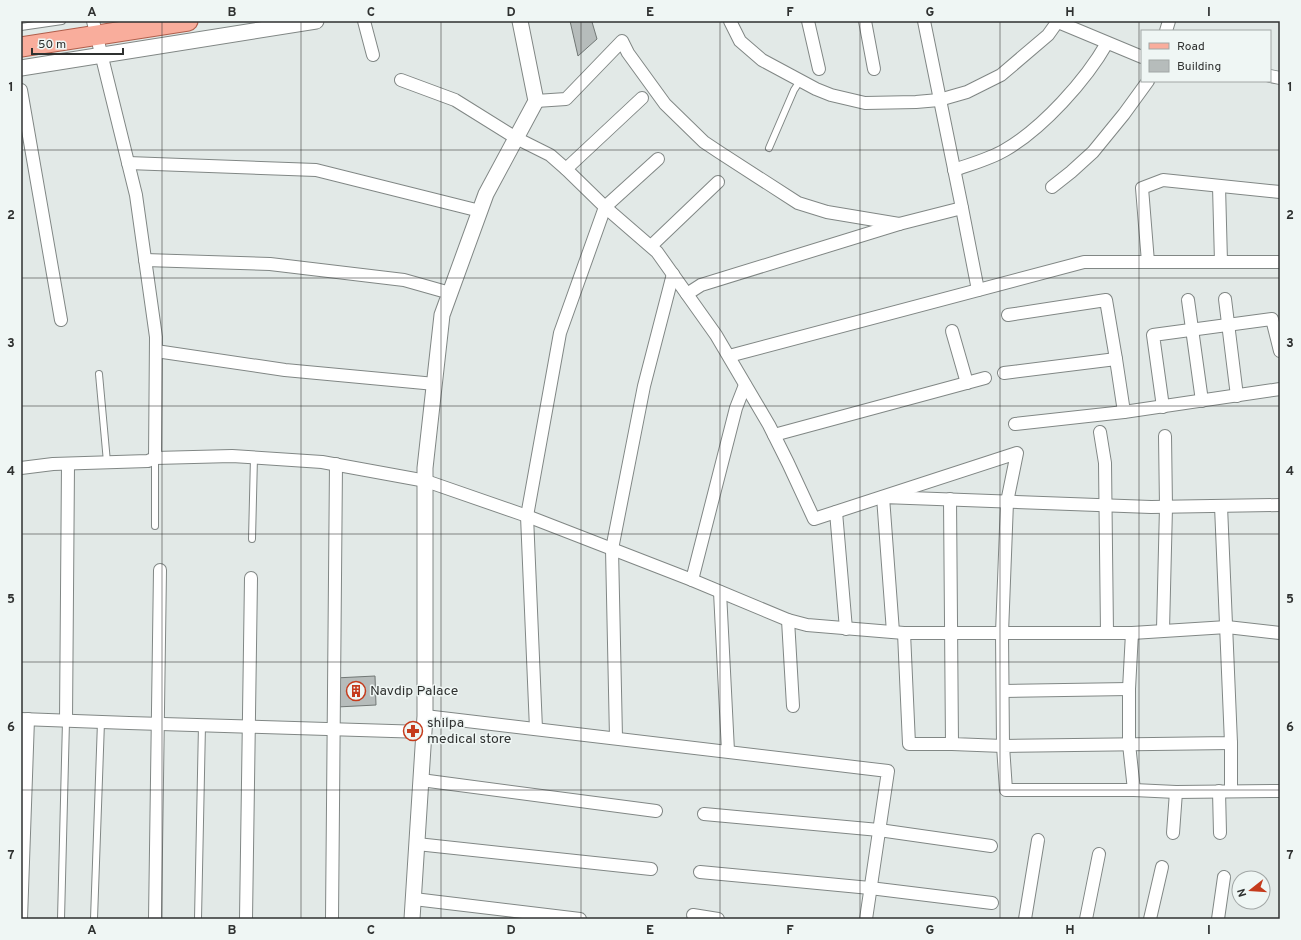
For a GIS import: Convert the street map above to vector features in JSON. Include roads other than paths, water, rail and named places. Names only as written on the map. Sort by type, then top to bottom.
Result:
[{"type":"main road","points":[[21,47],[95,28],[188,21]]},
{"type":"street","points":[[21,68],[316,21]]},
{"type":"street","points":[[364,21],[373,55]]},
{"type":"street","points":[[412,919],[425,716],[426,468],[442,315],[486,194],[536,101],[520,21]]},
{"type":"street","points":[[730,21],[740,41],[762,60],[800,81],[830,95],[865,103],[940,100],[968,92],[1001,75],[1048,35],[1058,21],[1141,57]]},
{"type":"street","points":[[808,21],[819,69]]},
{"type":"street","points":[[865,21],[874,69]]},
{"type":"street","points":[[924,21],[978,290]]},
{"type":"street","points":[[95,28],[136,195],[156,337],[155,458]]},
{"type":"street","points":[[536,101],[566,99],[622,40],[628,53],[665,104],[704,142],[719,152],[798,203],[827,212],[899,224]]},
{"type":"street","points":[[954,170],[1004,150],[1036,129],[1080,82],[1107,42]]},
{"type":"street","points":[[401,80],[455,100],[516,138],[550,155],[605,207],[657,252],[688,294],[729,356],[774,435],[814,519],[1016,452],[1007,502],[1002,633],[1003,746],[1006,790],[1134,790],[1176,792],[1280,791]]},
{"type":"street","points":[[1052,187],[1093,152],[1124,114],[1147,82]]},
{"type":"street","points":[[21,90],[61,320]]},
{"type":"street","points":[[566,169],[642,98]]},
{"type":"street","points":[[536,729],[528,516],[560,333],[605,207],[658,159]]},
{"type":"street","points":[[128,163],[316,170],[480,211]]},
{"type":"street","points":[[1148,262],[1142,188],[1163,180],[1280,192]]},
{"type":"street","points":[[651,246],[718,182]]},
{"type":"street","points":[[1220,186],[1221,262]]},
{"type":"street","points":[[688,294],[701,285],[899,224],[962,208]]},
{"type":"street","points":[[145,260],[270,264],[404,280],[450,293]]},
{"type":"street","points":[[729,356],[1084,262],[1280,262]]},
{"type":"street","points":[[616,738],[612,549],[644,386],[673,274]]},
{"type":"street","points":[[1226,299],[1237,396]]},
{"type":"street","points":[[1008,315],[1106,300],[1124,412]]},
{"type":"street","points":[[1188,300],[1202,401]]},
{"type":"street","points":[[1163,407],[1153,335],[1272,319],[1280,351]]},
{"type":"street","points":[[952,330],[967,383]]},
{"type":"street","points":[[156,351],[285,370],[435,384]]},
{"type":"street","points":[[1004,373],[1116,359]]},
{"type":"street","points":[[774,435],[985,378]]},
{"type":"street","points":[[692,580],[736,408],[745,385]]},
{"type":"street","points":[[1015,424],[1163,407],[1280,389]]},
{"type":"street","points":[[1100,432],[1105,464],[1107,633]]},
{"type":"street","points":[[1163,630],[1166,507],[1165,436]]},
{"type":"street","points":[[21,468],[68,464],[148,461],[155,458],[232,456],[322,462],[426,481],[528,516],[692,580],[788,620],[807,625],[899,633],[1132,633],[1227,627],[1280,633]]},
{"type":"street","points":[[66,720],[68,464]]},
{"type":"street","points":[[332,919],[336,464]]},
{"type":"street","points":[[883,497],[1166,507],[1280,505]]},
{"type":"street","points":[[883,497],[899,633],[909,744],[1003,746],[1231,743]]},
{"type":"street","points":[[950,500],[952,744]]},
{"type":"street","points":[[1220,833],[1231,743],[1221,506]]},
{"type":"street","points":[[836,512],[846,629]]},
{"type":"street","points":[[155,919],[160,570]]},
{"type":"street","points":[[246,919],[251,578]]},
{"type":"street","points":[[720,592],[728,751]]},
{"type":"street","points":[[788,620],[792,706]]},
{"type":"street","points":[[1132,633],[1129,689],[1129,744],[1134,790]]},
{"type":"street","points":[[1002,691],[1129,689]]},
{"type":"street","points":[[425,716],[888,771],[866,919]]},
{"type":"street","points":[[22,919],[25,719],[424,732]]},
{"type":"street","points":[[421,780],[656,810]]},
{"type":"street","points":[[1173,833],[1176,792]]},
{"type":"street","points":[[704,814],[879,830],[991,846]]},
{"type":"street","points":[[1025,919],[1038,840]]},
{"type":"street","points":[[417,844],[651,869]]},
{"type":"street","points":[[1086,919],[1099,854]]},
{"type":"street","points":[[1150,919],[1162,867]]},
{"type":"street","points":[[700,872],[870,888],[992,903]]},
{"type":"street","points":[[1218,919],[1224,877]]},
{"type":"street","points":[[414,899],[580,919]]},
{"type":"street","points":[[692,915],[718,919]]},
{"type":"lane","points":[[21,27],[62,21]]},
{"type":"lane","points":[[769,148],[794,90],[800,81]]},
{"type":"lane","points":[[99,374],[107,462]]},
{"type":"lane","points":[[252,539],[254,457]]},
{"type":"lane","points":[[155,458],[155,526]]},
{"type":"lane","points":[[61,919],[66,720]]},
{"type":"lane","points":[[94,919],[101,722]]},
{"type":"lane","points":[[198,919],[202,725]]},
{"type":"place","name":"Navdip Palace","points":[[356,691]]},
{"type":"place","name":"shilpa medical store","points":[[413,731]]}]
